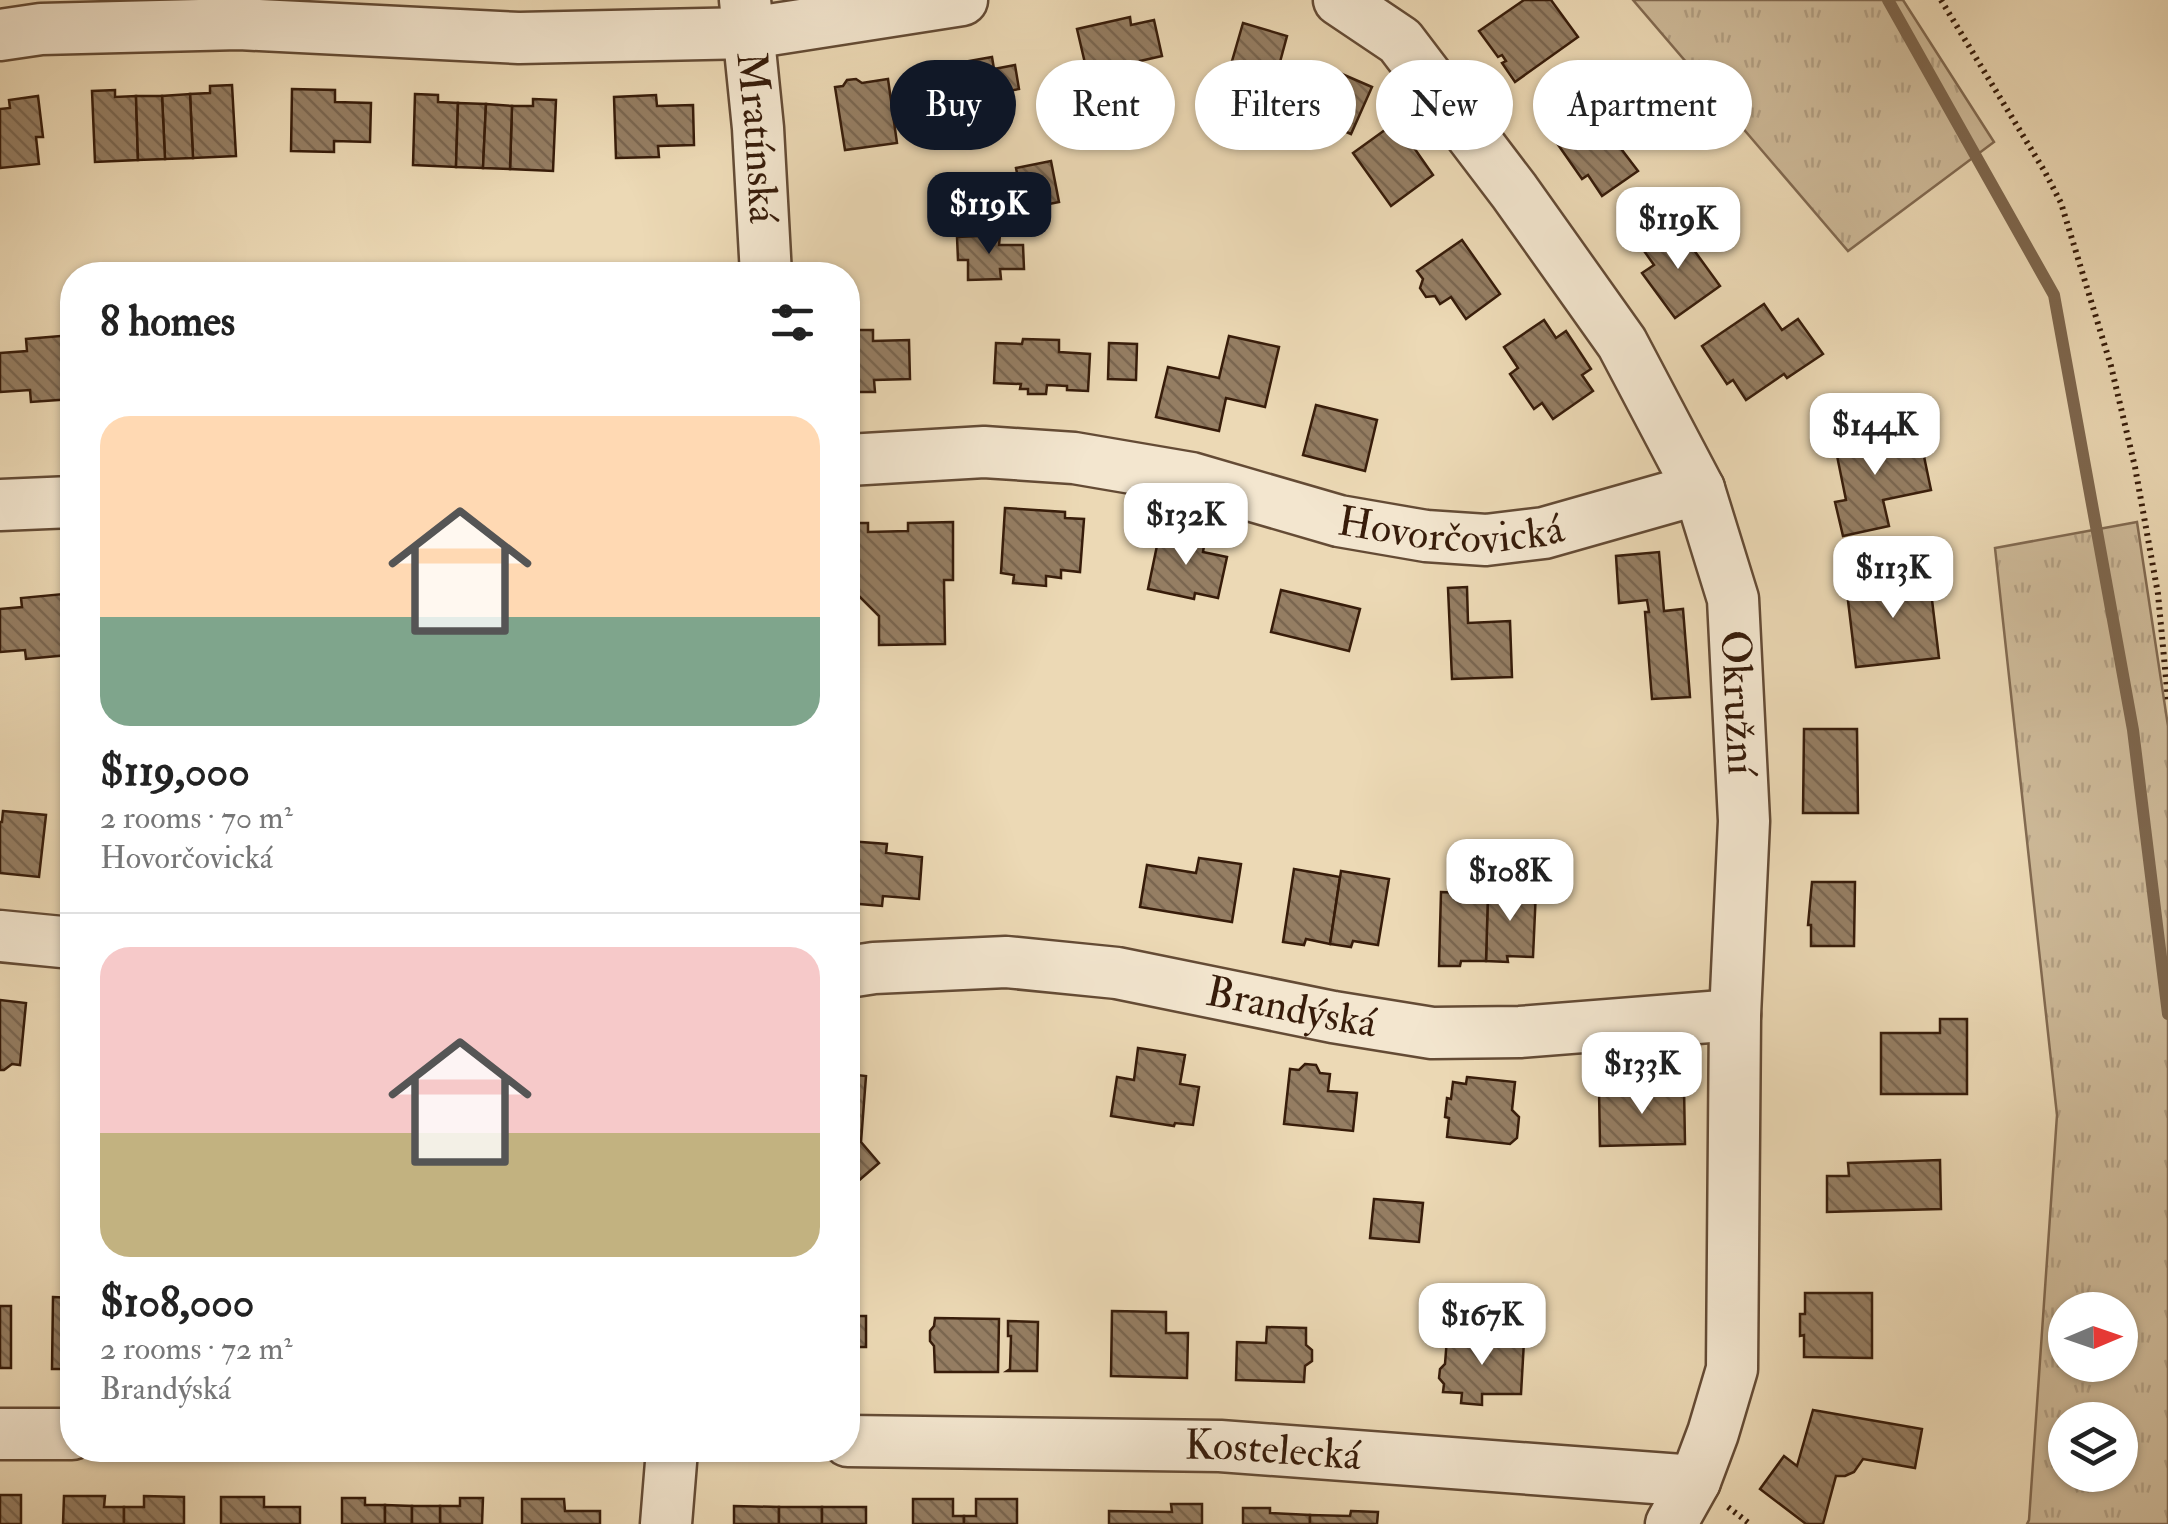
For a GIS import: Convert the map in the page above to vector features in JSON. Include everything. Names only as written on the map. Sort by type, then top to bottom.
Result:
[{"type":"street","points":[[0,35],[41,29],[239,24],[519,38],[962,0]]},
{"type":"street","name":"Okružní","points":[[1339,0],[1400,41],[1514,191],[1622,343],[1699,489],[1733,598],[1744,821],[1735,1015],[1732,1368],[1695,1482],[1671,1524]]},
{"type":"street","name":"Mratínská","points":[[747,17],[765,262]]},
{"type":"street","name":"Hovorčovická","points":[[860,459],[984,452],[1074,458],[1191,478],[1339,520],[1426,536],[1486,540],[1544,533],[1699,489]]},
{"type":"street","points":[[0,505],[60,502]]},
{"type":"street","points":[[0,936],[60,942]]},
{"type":"street","name":"Brandýská","points":[[860,970],[1006,962],[1098,971],[1432,1033],[1520,1032],[1735,1015]]},
{"type":"street","points":[[0,1434],[60,1434]]},
{"type":"street","name":"Kostelecká","points":[[860,1440],[1220,1446],[1695,1482]]},
{"type":"street","points":[[666,1524],[671,1462]]},
{"type":"path","points":[[1941,0],[2061,203],[2111,366],[2136,467],[2158,594],[2168,700]]},
{"type":"green space","points":[[1633,0],[1903,0],[1994,142],[1848,251],[1752,139],[1752,60],[1684,60]]},
{"type":"green space","points":[[2137,522],[2168,726],[2168,1524],[2027,1524],[2057,1115],[1995,548]]},
{"type":"building","points":[[1524,0],[1551,0],[1578,37],[1546,60],[1533,60],[1533,69],[1515,82],[1513,60],[1498,57],[1479,31]]},
{"type":"building","points":[[1130,17],[1131,25],[1154,20],[1162,56],[1144,60],[1084,60],[1077,29]]},
{"type":"building","points":[[1243,23],[1287,36],[1281,60],[1232,60]]},
{"type":"building","points":[[888,79],[890,144],[845,150],[835,87],[843,86],[847,80],[862,83]]},
{"type":"building","points":[[1356,80],[1372,87],[1356,123]]},
{"type":"building","points":[[232,85],[236,156],[193,158],[190,94],[210,93],[210,86]]},
{"type":"building","points":[[292,89],[335,90],[335,102],[371,103],[370,142],[334,141],[334,152],[291,151]]},
{"type":"building","points":[[115,90],[115,97],[136,96],[138,160],[95,162],[92,91]]},
{"type":"building","points":[[190,94],[193,158],[165,159],[162,96]]},
{"type":"building","points":[[415,94],[438,95],[438,102],[458,103],[456,167],[413,165]]},
{"type":"building","points":[[656,95],[657,106],[693,105],[694,145],[658,146],[659,157],[616,158],[614,97]]},
{"type":"building","points":[[38,96],[43,137],[36,137],[39,164],[0,168],[0,109],[10,108],[9,100]]},
{"type":"building","points":[[136,96],[162,96],[165,159],[138,160]]},
{"type":"building","points":[[533,99],[556,100],[553,171],[510,169],[512,106],[533,106]]},
{"type":"building","points":[[458,103],[486,104],[483,168],[456,167]]},
{"type":"building","points":[[486,104],[512,106],[510,169],[483,168]]},
{"type":"building","points":[[1376,136],[1376,150],[1416,150],[1433,175],[1391,206],[1353,153]]},
{"type":"building","points":[[1562,150],[1622,150],[1638,171],[1602,196],[1588,175],[1582,179]]},
{"type":"building","points":[[1051,161],[1059,202],[1024,209],[1016,168]]},
{"type":"building","points":[[1675,224],[1720,286],[1675,318],[1642,273],[1654,265],[1642,248]]},
{"type":"building","points":[[1000,235],[999,245],[1023,245],[1024,269],[1000,269],[1001,279],[968,280],[968,260],[958,260],[957,237]]},
{"type":"building","points":[[1462,240],[1500,294],[1466,319],[1451,297],[1440,304],[1435,296],[1426,297],[1420,288],[1423,279],[1417,271]]},
{"type":"building","points":[[1764,304],[1782,330],[1798,319],[1823,354],[1746,400],[1733,380],[1727,384],[1702,346]]},
{"type":"building","points":[[1544,320],[1556,338],[1566,331],[1591,369],[1582,375],[1593,391],[1553,419],[1542,403],[1534,409],[1510,374],[1518,368],[1504,347]]},
{"type":"building","points":[[860,330],[873,330],[873,341],[909,340],[910,379],[874,380],[875,392],[860,392]]},
{"type":"building","points":[[60,336],[60,400],[31,402],[30,390],[0,392],[0,353],[27,351],[26,339]]},
{"type":"building","points":[[1229,336],[1279,347],[1265,407],[1226,398],[1219,431],[1156,417],[1168,367],[1219,378]]},
{"type":"building","points":[[1023,339],[1059,340],[1059,352],[1090,354],[1088,391],[1047,385],[1046,394],[1028,394],[1028,389],[1020,389],[1021,384],[994,383],[996,343],[1022,344]]},
{"type":"building","points":[[1109,343],[1137,344],[1136,380],[1108,379]]},
{"type":"building","points":[[1316,405],[1377,420],[1365,471],[1303,455]]},
{"type":"building","points":[[1881,426],[1886,450],[1921,442],[1931,490],[1883,500],[1889,526],[1843,536],[1835,502],[1846,500],[1833,436]]},
{"type":"building","points":[[1005,508],[1065,512],[1065,518],[1084,519],[1080,572],[1061,570],[1061,578],[1046,576],[1046,586],[1013,583],[1014,575],[1001,573]]},
{"type":"building","points":[[953,522],[953,580],[944,580],[945,644],[879,645],[879,616],[860,597],[860,523],[868,523],[868,532],[908,531],[908,523]]},
{"type":"building","points":[[1176,530],[1191,533],[1189,543],[1204,546],[1203,552],[1227,557],[1218,598],[1195,593],[1194,599],[1148,589],[1159,536],[1175,539]]},
{"type":"building","points":[[1659,552],[1664,611],[1683,609],[1690,697],[1652,699],[1647,600],[1619,603],[1616,556]]},
{"type":"building","points":[[1929,575],[1939,658],[1856,667],[1846,584]]},
{"type":"building","points":[[1467,587],[1468,623],[1510,621],[1512,677],[1452,679],[1448,588]]},
{"type":"building","points":[[1281,590],[1360,609],[1349,651],[1271,632]]},
{"type":"building","points":[[60,594],[60,656],[26,659],[25,650],[0,652],[0,609],[22,607],[21,598]]},
{"type":"building","points":[[1804,729],[1857,729],[1858,813],[1803,813]]},
{"type":"building","points":[[3,811],[46,815],[39,877],[0,873]]},
{"type":"building","points":[[860,842],[887,844],[886,853],[922,857],[919,899],[883,896],[882,906],[860,904]]},
{"type":"building","points":[[1199,858],[1241,864],[1232,922],[1140,907],[1147,865],[1196,873]]},
{"type":"building","points":[[1294,869],[1340,877],[1330,944],[1306,939],[1304,945],[1283,942]]},
{"type":"building","points":[[1341,871],[1389,879],[1378,945],[1353,941],[1351,947],[1330,944]]},
{"type":"building","points":[[1812,882],[1855,882],[1854,946],[1811,946],[1808,925]]},
{"type":"building","points":[[1488,888],[1536,890],[1533,957],[1507,956],[1508,962],[1486,961]]},
{"type":"building","points":[[1441,892],[1488,894],[1486,961],[1439,966]]},
{"type":"building","points":[[0,1000],[26,1003],[20,1065],[12,1064],[4,1070],[0,1070]]},
{"type":"building","points":[[1940,1019],[1967,1019],[1967,1094],[1881,1094],[1881,1033],[1940,1033]]},
{"type":"building","points":[[1138,1048],[1185,1055],[1180,1084],[1199,1087],[1193,1125],[1174,1126],[1111,1116],[1117,1077],[1134,1080]]},
{"type":"building","points":[[1305,1064],[1316,1065],[1320,1073],[1330,1074],[1328,1091],[1357,1093],[1353,1131],[1284,1124],[1290,1069],[1299,1070]]},
{"type":"building","points":[[860,1075],[866,1076],[861,1142],[879,1163],[860,1179]]},
{"type":"building","points":[[1467,1077],[1515,1082],[1512,1110],[1519,1117],[1517,1138],[1510,1144],[1447,1137],[1447,1098],[1451,1099],[1453,1082],[1466,1084]]},
{"type":"building","points":[[1684,1087],[1685,1144],[1600,1146],[1599,1089],[1632,1088],[1632,1094],[1647,1094],[1647,1088]]},
{"type":"building","points":[[1940,1160],[1941,1209],[1827,1212],[1827,1176],[1849,1176],[1848,1163]]},
{"type":"building","points":[[1374,1199],[1423,1203],[1419,1242],[1370,1238]]},
{"type":"building","points":[[1805,1293],[1872,1293],[1872,1358],[1804,1357],[1800,1314],[1805,1314]]},
{"type":"building","points":[[53,1297],[60,1297],[60,1369],[52,1369]]},
{"type":"building","points":[[0,1306],[11,1306],[11,1368],[0,1368]]},
{"type":"building","points":[[1112,1311],[1166,1312],[1166,1333],[1188,1333],[1187,1378],[1111,1376]]},
{"type":"building","points":[[860,1316],[866,1316],[866,1347],[860,1347]]},
{"type":"building","points":[[935,1318],[999,1319],[998,1372],[935,1372],[930,1331]]},
{"type":"building","points":[[1008,1321],[1038,1322],[1037,1371],[1007,1371],[1011,1336]]},
{"type":"building","points":[[1267,1327],[1306,1328],[1306,1345],[1312,1350],[1312,1361],[1305,1366],[1304,1382],[1236,1380],[1237,1342],[1266,1343]]},
{"type":"building","points":[[1447,1338],[1524,1341],[1521,1394],[1482,1394],[1482,1405],[1461,1403],[1462,1393],[1443,1392],[1444,1384],[1439,1378],[1445,1364]]},
{"type":"building","points":[[1813,1410],[1922,1429],[1915,1468],[1863,1459],[1854,1472],[1836,1476],[1823,1524],[1806,1524],[1760,1489],[1784,1456],[1797,1466]]},
{"type":"building","points":[[0,1495],[21,1495],[21,1524],[0,1524]]},
{"type":"building","points":[[64,1496],[105,1496],[104,1507],[124,1507],[124,1524],[63,1524]]},
{"type":"building","points":[[144,1496],[184,1497],[184,1524],[124,1524],[124,1507],[144,1507]]},
{"type":"building","points":[[221,1497],[264,1497],[264,1507],[300,1507],[300,1524],[221,1524]]},
{"type":"building","points":[[342,1498],[365,1498],[365,1505],[385,1505],[385,1524],[342,1524]]},
{"type":"building","points":[[460,1498],[483,1498],[482,1524],[440,1524],[440,1506],[460,1506]]},
{"type":"building","points":[[522,1499],[564,1499],[565,1511],[600,1511],[600,1524],[522,1524]]},
{"type":"building","points":[[913,1499],[953,1499],[953,1516],[964,1516],[964,1524],[913,1524]]},
{"type":"building","points":[[976,1499],[1017,1499],[1017,1524],[964,1524],[964,1516],[976,1516]]},
{"type":"building","points":[[1171,1504],[1202,1504],[1202,1524],[1109,1524],[1109,1511],[1172,1512]]},
{"type":"building","points":[[385,1505],[412,1506],[412,1524],[385,1524]]},
{"type":"building","points":[[412,1506],[440,1506],[440,1524],[412,1524]]},
{"type":"building","points":[[734,1506],[779,1507],[779,1524],[734,1524]]},
{"type":"building","points":[[779,1507],[822,1507],[822,1524],[779,1524]]},
{"type":"building","points":[[822,1507],[866,1507],[866,1524],[822,1524]]},
{"type":"building","points":[[1243,1508],[1310,1515],[1310,1524],[1243,1524]]},
{"type":"building","points":[[1351,1511],[1378,1512],[1377,1524],[1310,1524],[1310,1515],[1350,1516]]},
{"type":"waterway","points":[[1888,0],[2054,295],[2133,730],[2168,1014]]}]
